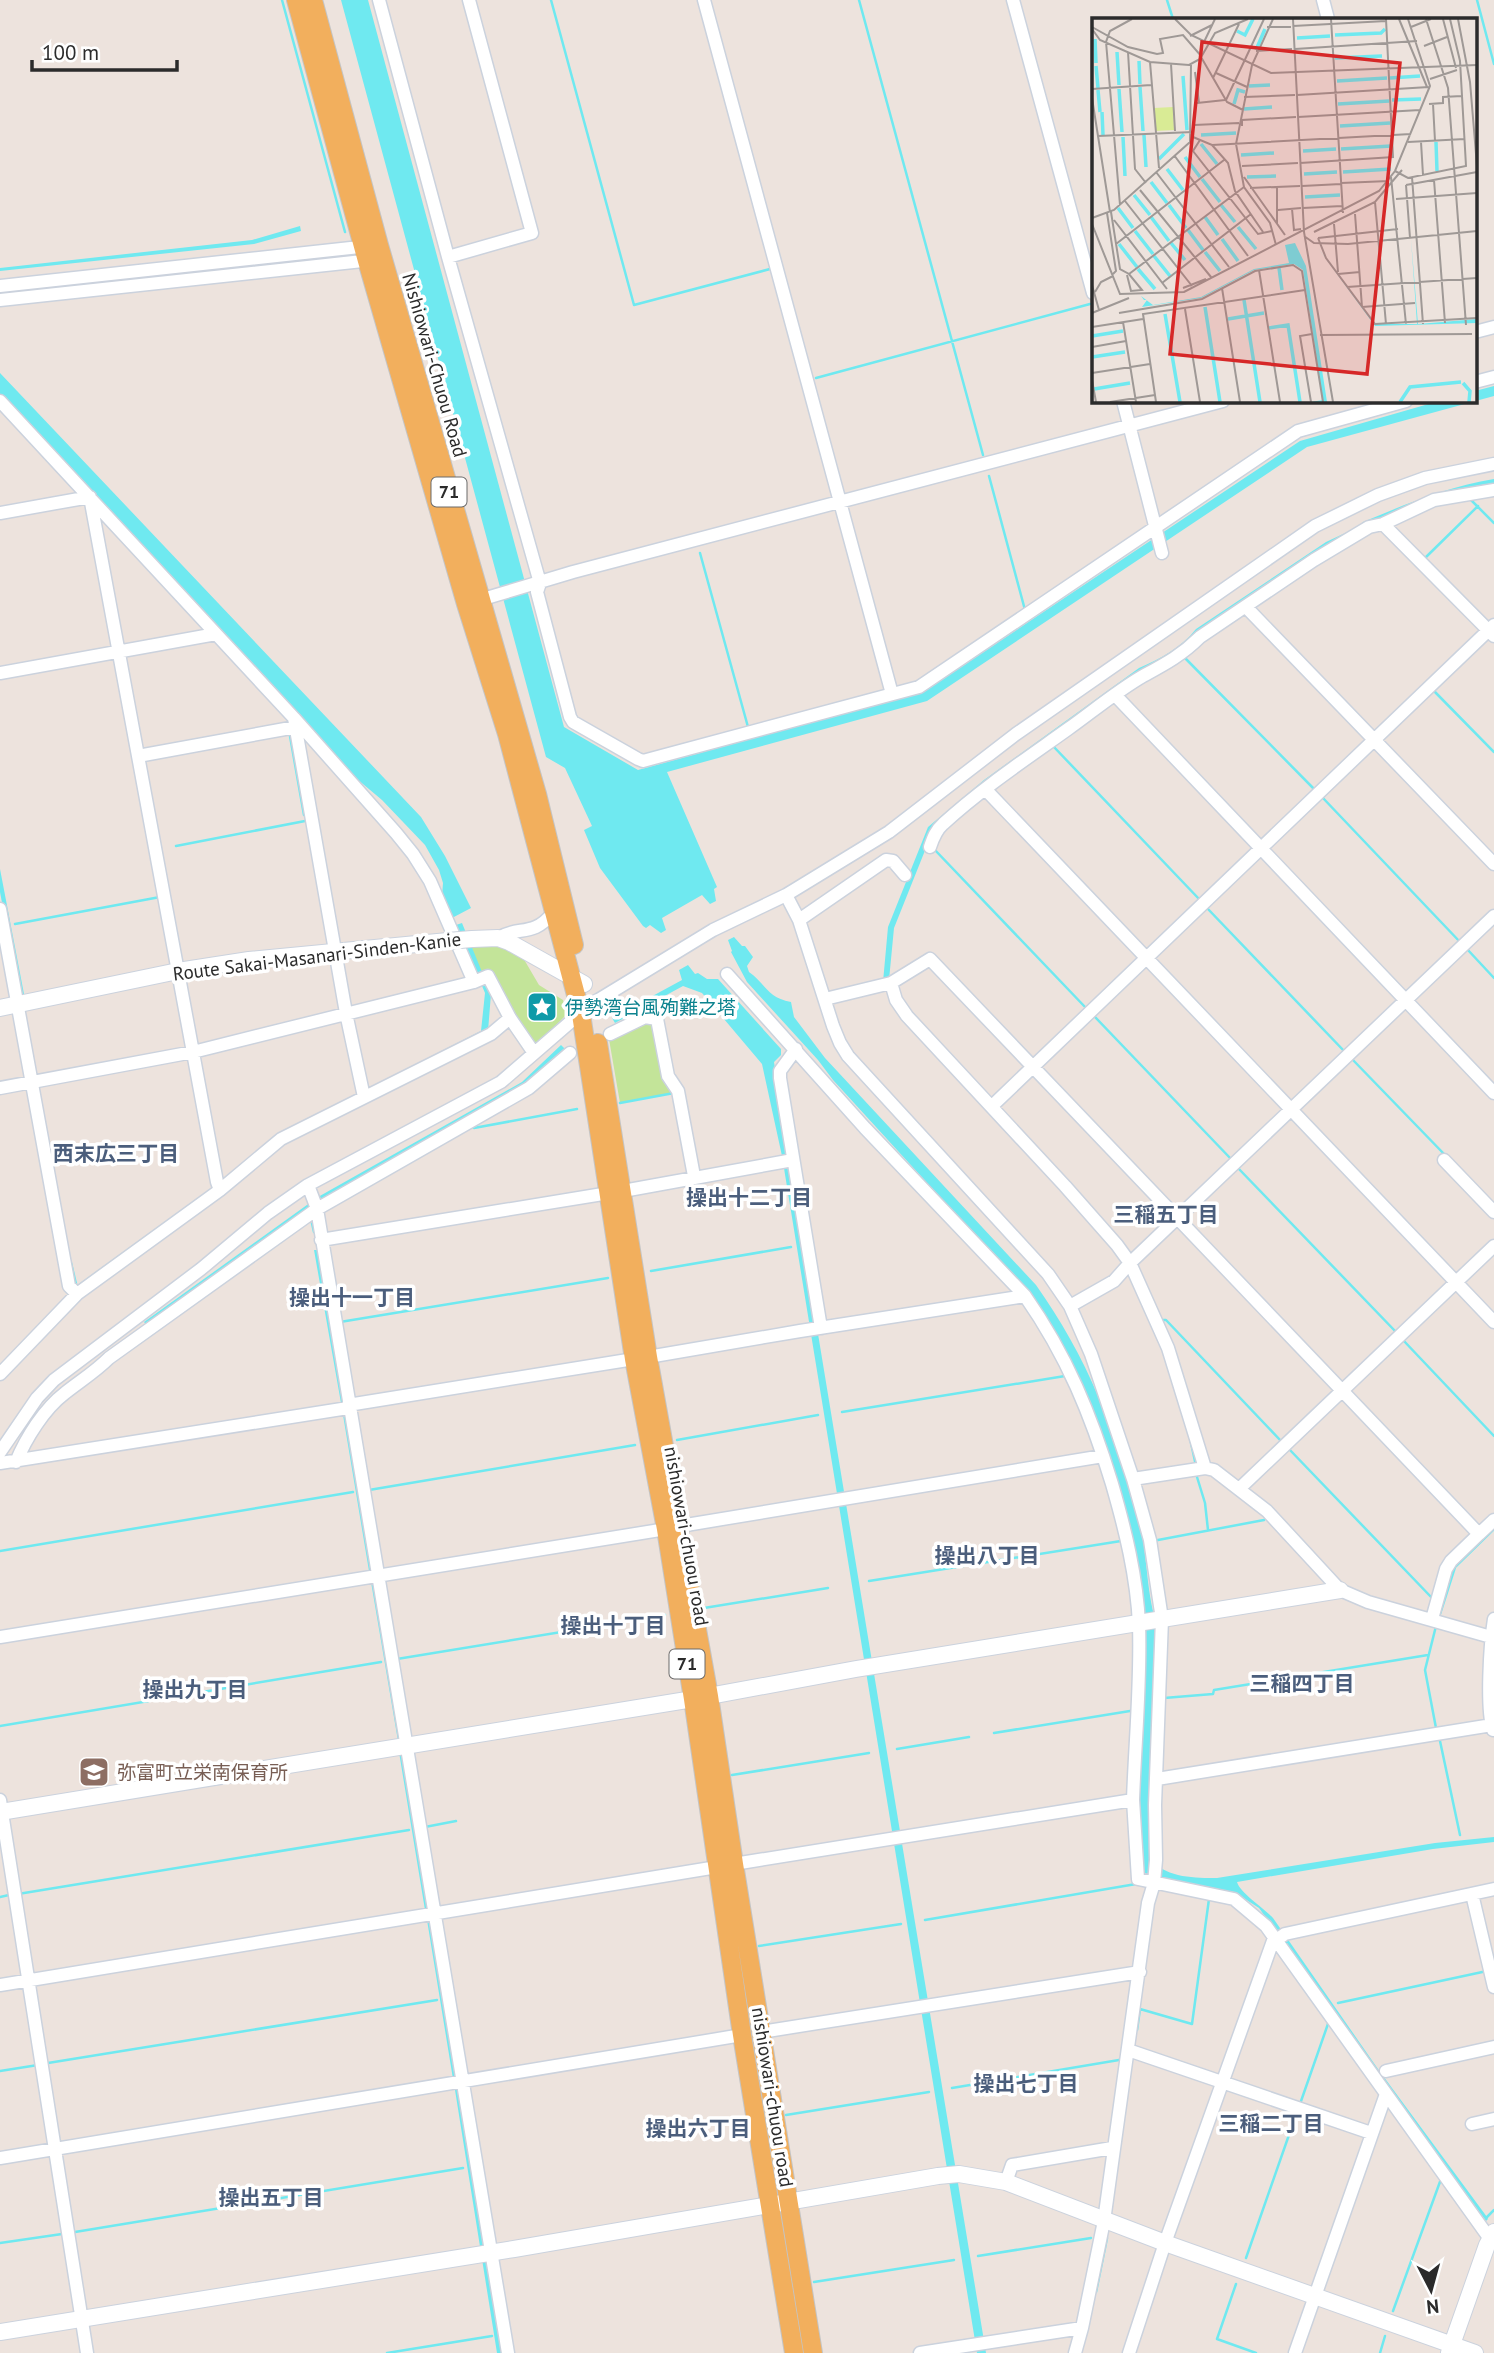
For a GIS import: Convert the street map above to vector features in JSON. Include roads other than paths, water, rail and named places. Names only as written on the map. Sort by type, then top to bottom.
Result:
[{"type":"main road","name":"Nishiowari-Chuou Road","points":[[296,0],[537,794],[578,981]]},
{"type":"main road","name":"Nishiowari-Chuou Road","points":[[313,0],[373,253]]},
{"type":"main road","name":"Nishiowari-Chuou Road","points":[[479,601],[507,734],[553,913],[578,981]]},
{"type":"main road","name":"nishiowari-chuou road","points":[[578,981],[586,1009],[641,1358],[701,1697],[725,1865],[742,2035],[794,2353]]},
{"type":"main road","name":"nishiowari-chuou road","points":[[725,1865],[761,2032],[813,2353]]},
{"type":"street","points":[[379,0],[570,717],[573,722],[643,761],[919,687],[1298,431],[1402,402]]},
{"type":"street","points":[[448,257],[532,233],[469,0]]},
{"type":"street","points":[[704,0],[892,694]]},
{"type":"street","points":[[1013,0],[1092,289]]},
{"type":"street","points":[[1323,0],[1328,18]]},
{"type":"street","points":[[0,286],[373,253]]},
{"type":"street","points":[[0,300],[373,253]]},
{"type":"street","points":[[1476,332],[1494,327]]},
{"type":"street","points":[[1476,382],[1494,377]]},
{"type":"street","points":[[0,401],[216,634],[413,854],[429,881],[474,982]]},
{"type":"street","points":[[1123,402],[1162,553]]},
{"type":"street","points":[[479,601],[586,568],[1219,402]]},
{"type":"street","points":[[5,1460],[70,1380],[92,1376],[109,1358],[312,1197],[502,1082],[586,1009],[713,930],[786,895],[889,832],[1016,734],[1315,526],[1378,495],[1425,478],[1494,464]]},
{"type":"street","points":[[930,847],[935,833],[942,825],[986,790],[1115,695],[1143,676],[1156,671],[1200,637],[1314,560],[1369,527],[1383,524],[1434,500],[1494,489]]},
{"type":"street","points":[[0,513],[90,497]]},
{"type":"street","points":[[90,497],[218,1186]]},
{"type":"street","points":[[992,1106],[1492,631],[1383,524]]},
{"type":"street","points":[[1247,607],[1494,864]]},
{"type":"street","points":[[0,673],[216,634]]},
{"type":"street","points":[[1115,695],[1494,1093]]},
{"type":"street","points":[[138,756],[295,722]]},
{"type":"street","points":[[295,722],[362,1093]]},
{"type":"street","points":[[986,790],[1494,1322]]},
{"type":"street","points":[[799,920],[886,860],[893,861],[905,875]]},
{"type":"street","points":[[786,895],[799,920],[840,1043],[848,1056],[1016,1237],[1048,1274],[1070,1306],[1091,1354],[1133,1479],[1150,1541],[1150,1622],[1157,1779],[1154,1883],[1148,1903],[1104,2221],[1075,2353]]},
{"type":"street","points":[[0,909],[31,1082],[73,1290]]},
{"type":"street","points":[[498,938],[504,934],[536,928],[545,923],[553,913]]},
{"type":"street","points":[[1070,1306],[1114,1281],[1494,916]]},
{"type":"street","name":"Route Sakai-Masanari-Sinden-Kanie","points":[[0,1008],[178,971],[249,960],[472,939],[498,938],[509,942],[578,981]]},
{"type":"street","points":[[825,999],[891,983],[930,959],[1479,1534]]},
{"type":"street","points":[[727,974],[865,1128],[1026,1296],[1072,1374],[1103,1456],[1150,1622],[1133,1800],[1138,1879],[1234,1899],[1278,1938],[1491,2242],[1450,2349]]},
{"type":"street","points":[[0,1088],[193,1052],[474,982],[488,976],[510,1018],[534,1054]]},
{"type":"street","points":[[891,983],[896,1000],[907,1016],[1109,1235],[1130,1263],[1168,1348],[1205,1468]]},
{"type":"street","points":[[610,1034],[645,1017],[657,1019],[668,1076],[678,1091],[694,1177]]},
{"type":"street","points":[[0,1374],[73,1290],[281,1139],[362,1093],[491,1034],[510,1018]]},
{"type":"street","points":[[796,1049],[780,1070],[792,1160],[821,1328]]},
{"type":"street","points":[[5,1460],[37,1398],[70,1380],[268,1213],[312,1197],[529,1088],[570,1053]]},
{"type":"street","points":[[321,1240],[792,1160]]},
{"type":"street","points":[[1444,1160],[1494,1212]]},
{"type":"street","points":[[312,1197],[463,2082],[484,2253],[508,2353]]},
{"type":"street","points":[[1240,1488],[1494,1246]]},
{"type":"street","points":[[5,1460],[1026,1296]]},
{"type":"street","points":[[0,1637],[1103,1456]]},
{"type":"street","points":[[1133,1479],[1205,1468],[1214,1470],[1240,1488],[1292,1536],[1340,1590],[1368,1602],[1491,1637]]},
{"type":"street","points":[[1432,1619],[1446,1569],[1451,1561],[1494,1520]]},
{"type":"street","points":[[87,2353],[1,1808],[701,1697],[1340,1590]]},
{"type":"street","points":[[1157,1779],[1493,1729],[1491,1637],[1494,1619]]},
{"type":"street","points":[[0,1985],[881,1839],[1133,1800]]},
{"type":"street","points":[[1278,1938],[1494,1889]]},
{"type":"street","points":[[1472,1894],[1494,1987]]},
{"type":"street","points":[[1129,2353],[1165,2243],[1278,1938]]},
{"type":"street","points":[[761,2032],[1140,1972]]},
{"type":"street","points":[[0,2158],[742,2035]]},
{"type":"street","points":[[1386,2071],[1494,2048]]},
{"type":"street","points":[[1128,2050],[1371,2133]]},
{"type":"street","points":[[1295,2353],[1386,2094]]},
{"type":"street","points":[[1472,2124],[1494,2119]]},
{"type":"street","points":[[1006,2182],[1012,2165],[1112,2148]]},
{"type":"street","points":[[0,2332],[959,2174],[1006,2182],[1450,2349],[1475,2353]]},
{"type":"street","points":[[920,2353],[1082,2328]]},
{"type":"water","points":[[341,0],[368,0],[564,727],[638,770],[925,691],[1300,441],[1436,402],[1472,402],[1307,447],[927,701],[667,772],[717,887],[714,889],[716,901],[710,904],[702,895],[662,918],[666,930],[661,933],[650,925],[646,928],[643,926],[600,868],[584,830],[592,826],[565,768],[546,757]]},
{"type":"water","points":[[300,226],[301,231],[254,244],[0,271],[0,268],[252,240]]},
{"type":"water","points":[[0,373],[421,817],[445,856],[471,908],[452,918],[442,896],[443,883],[439,870],[425,845],[382,800],[351,774],[230,639],[225,637],[0,395]]},
{"type":"water","points":[[1494,386],[1494,396],[1476,401],[1476,391]]},
{"type":"water","points":[[1494,479],[1494,483],[1457,489],[1432,498],[1325,548],[932,833],[894,928],[889,980],[883,982],[888,927],[928,827],[984,780],[1139,668],[1170,652],[1196,629],[1326,542],[1363,522],[1443,491]]},
{"type":"water","points":[[0,869],[24,994],[19,995],[0,892]]},
{"type":"water","points":[[462,923],[491,994],[488,1031],[280,1135],[157,1232],[67,1298],[76,1286],[221,1181],[274,1136],[481,1031],[485,993],[456,925]]},
{"type":"water","points":[[734,937],[753,957],[747,966],[749,972],[772,994],[791,1002],[794,1017],[825,1058],[1036,1285],[1070,1339],[1098,1396],[1101,1395],[1140,1524],[1151,1603],[1158,1628],[1150,1762],[1153,1861],[1174,1874],[1217,1878],[1435,1843],[1494,1837],[1494,1842],[1433,1849],[1237,1882],[1247,1896],[1273,1918],[1378,2069],[1487,2217],[1486,2221],[1259,1908],[1234,1892],[1141,1877],[1129,1526],[1090,1404],[1078,1376],[1026,1291],[747,982],[731,952],[728,940]]},
{"type":"water","points":[[688,965],[695,974],[707,979],[718,979],[781,1049],[781,1055],[774,1062],[986,2353],[977,2353],[782,1156],[762,1064],[702,993],[683,986],[615,1023],[612,1018],[682,980],[679,970]]},
{"type":"water","points":[[561,1045],[565,1049],[525,1087],[320,1201],[148,1327],[144,1322],[318,1197],[522,1082]]},
{"type":"water","points":[[314,1250],[319,1250],[344,1403],[341,1403]]},
{"type":"water","points":[[346,1414],[372,1571],[369,1571],[343,1415]]},
{"type":"water","points":[[371,1582],[374,1582],[400,1741],[398,1741]]},
{"type":"water","points":[[399,1752],[402,1752],[428,1909],[425,1910]]},
{"type":"water","points":[[427,1920],[430,1920],[455,2078],[453,2079]]},
{"type":"water","points":[[458,2089],[501,2353],[497,2353],[455,2090]]},
{"type":"waterway","points":[[282,0],[345,232]]},
{"type":"waterway","points":[[551,0],[634,305],[770,269]]},
{"type":"waterway","points":[[859,0],[983,455]]},
{"type":"waterway","points":[[1167,0],[1173,18]]},
{"type":"waterway","points":[[1477,0],[1494,64]]},
{"type":"waterway","points":[[816,378],[1090,304]]},
{"type":"waterway","points":[[989,476],[1025,610]]},
{"type":"waterway","points":[[1469,498],[1494,523]]},
{"type":"waterway","points":[[1424,559],[1478,506]]},
{"type":"waterway","points":[[700,553],[748,727]]},
{"type":"waterway","points":[[1184,657],[1316,791]]},
{"type":"waterway","points":[[1435,692],[1494,752]]},
{"type":"waterway","points":[[290,736],[304,815]]},
{"type":"waterway","points":[[1053,746],[1200,900]]},
{"type":"waterway","points":[[1322,797],[1461,943]]},
{"type":"waterway","points":[[176,846],[305,821]]},
{"type":"waterway","points":[[934,849],[1086,1008]]},
{"type":"waterway","points":[[15,924],[160,897]]},
{"type":"waterway","points":[[1207,908],[1345,1052]]},
{"type":"waterway","points":[[1467,949],[1494,978]]},
{"type":"waterway","points":[[1094,1016],[1231,1159]]},
{"type":"waterway","points":[[1352,1059],[1446,1156]]},
{"type":"waterway","points":[[620,1103],[674,1093]]},
{"type":"waterway","points":[[474,1128],[577,1109]]},
{"type":"waterway","points":[[1238,1168],[1396,1332]]},
{"type":"waterway","points":[[311,1219],[314,1232]]},
{"type":"waterway","points":[[651,1271],[791,1247]]},
{"type":"waterway","points":[[71,1263],[76,1284]]},
{"type":"waterway","points":[[340,1322],[608,1278]]},
{"type":"waterway","points":[[1162,1320],[1166,1320],[1281,1441]]},
{"type":"waterway","points":[[1403,1340],[1494,1436]]},
{"type":"waterway","points":[[842,1412],[1065,1376]]},
{"type":"waterway","points":[[677,1440],[818,1415]]},
{"type":"waterway","points":[[1190,1438],[1196,1466]]},
{"type":"waterway","points":[[369,1490],[635,1445]]},
{"type":"waterway","points":[[1289,1449],[1432,1598]]},
{"type":"waterway","points":[[1197,1477],[1205,1503],[1208,1530]]},
{"type":"waterway","points":[[0,1551],[353,1492]]},
{"type":"waterway","points":[[1158,1540],[1264,1520]]},
{"type":"waterway","points":[[1439,1617],[1455,1567],[1494,1529]]},
{"type":"waterway","points":[[869,1581],[1121,1541]]},
{"type":"waterway","points":[[704,1608],[828,1588]]},
{"type":"waterway","points":[[397,1659],[665,1615]]},
{"type":"waterway","points":[[1436,1626],[1425,1670],[1436,1728]]},
{"type":"waterway","points":[[1164,1698],[1213,1694],[1214,1690],[1428,1655]]},
{"type":"waterway","points":[[0,1726],[381,1662]]},
{"type":"waterway","points":[[994,1733],[1130,1711]]},
{"type":"waterway","points":[[897,1749],[969,1737]]},
{"type":"waterway","points":[[1440,1741],[1460,1835]]},
{"type":"waterway","points":[[732,1775],[869,1753]]},
{"type":"waterway","points":[[425,1827],[456,1821]]},
{"type":"waterway","points":[[18,1894],[409,1830]]},
{"type":"waterway","points":[[925,1920],[1136,1884]]},
{"type":"waterway","points":[[0,1897],[9,1895]]},
{"type":"waterway","points":[[1137,2030],[1140,2009],[1192,2024],[1209,1899]]},
{"type":"waterway","points":[[759,1946],[901,1924]]},
{"type":"waterway","points":[[1338,2003],[1487,1971]]},
{"type":"waterway","points":[[48,2063],[437,2000]]},
{"type":"waterway","points":[[1300,2104],[1329,2021]]},
{"type":"waterway","points":[[952,2088],[1119,2060]]},
{"type":"waterway","points":[[0,2071],[38,2065]]},
{"type":"waterway","points":[[786,2115],[929,2092]]},
{"type":"waterway","points":[[1246,2258],[1297,2112]]},
{"type":"waterway","points":[[75,2232],[463,2168]]},
{"type":"waterway","points":[[1393,2311],[1441,2179]]},
{"type":"waterway","points":[[1487,2217],[1494,2210]]},
{"type":"waterway","points":[[0,2243],[62,2234]]},
{"type":"waterway","points":[[978,2256],[1091,2238]]},
{"type":"waterway","points":[[1096,2292],[1107,2238]]},
{"type":"waterway","points":[[814,2282],[954,2260]]},
{"type":"waterway","points":[[1236,2284],[1217,2339],[1256,2353]]},
{"type":"waterway","points":[[387,2353],[492,2336]]},
{"type":"waterway","points":[[1380,2353],[1385,2336]]},
{"type":"place","name":"伊勢湾台風殉難之塔","points":[[542,1007]]},
{"type":"place","name":"弥富町立栄南保育所","points":[[94,1772]]},
{"type":"district","name":"西末広三丁目","points":[[116,1154]]},
{"type":"district","name":"操出十二丁目","points":[[749,1198]]},
{"type":"district","name":"三稲五丁目","points":[[1166,1215]]},
{"type":"district","name":"操出十一丁目","points":[[352,1298]]},
{"type":"district","name":"操出八丁目","points":[[987,1556]]},
{"type":"district","name":"操出十丁目","points":[[613,1626]]},
{"type":"district","name":"三稲四丁目","points":[[1302,1684]]},
{"type":"district","name":"操出九丁目","points":[[195,1690]]},
{"type":"district","name":"操出七丁目","points":[[1026,2084]]},
{"type":"district","name":"三稲二丁目","points":[[1271,2124]]},
{"type":"district","name":"操出六丁目","points":[[698,2129]]},
{"type":"district","name":"操出五丁目","points":[[271,2198]]}]
